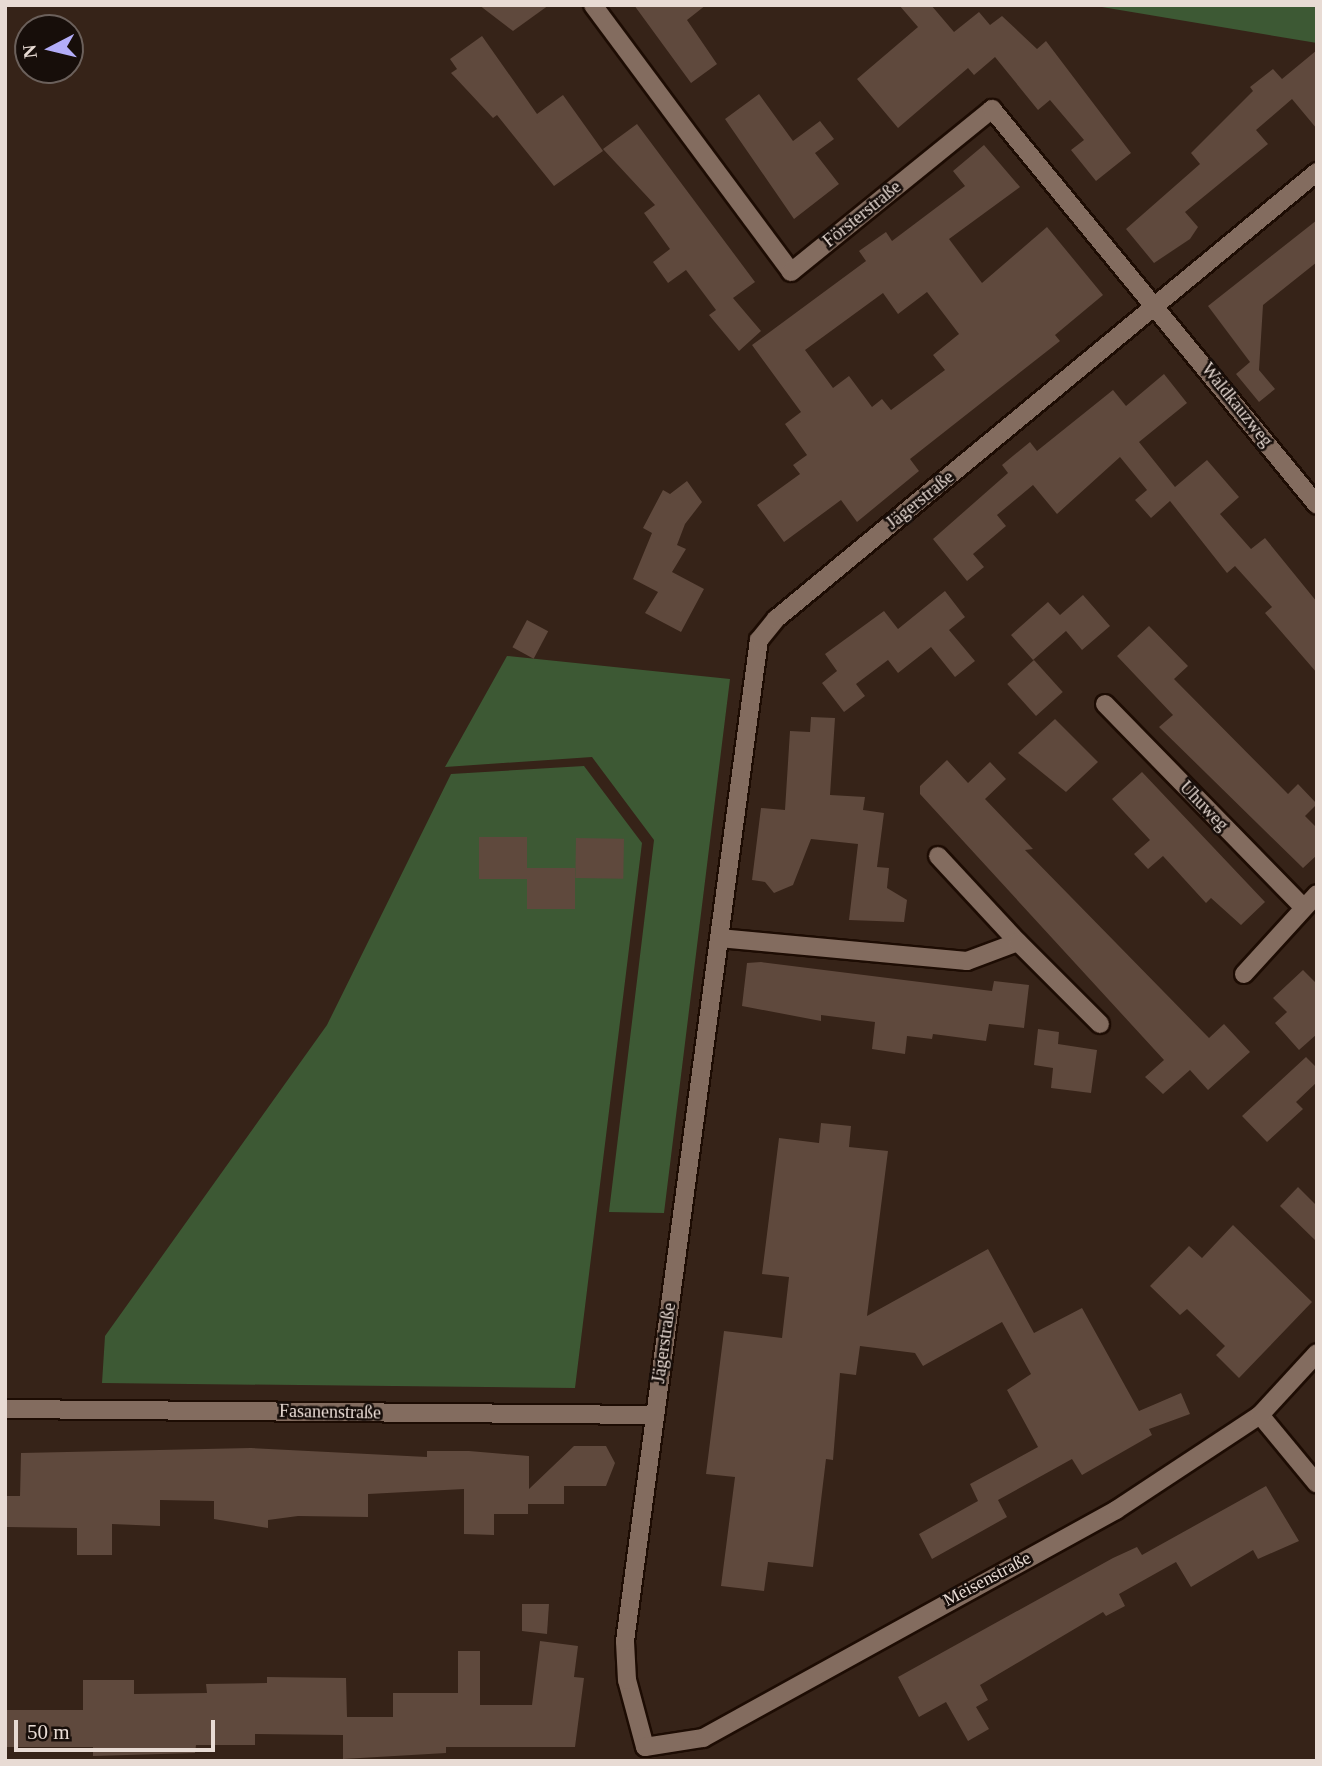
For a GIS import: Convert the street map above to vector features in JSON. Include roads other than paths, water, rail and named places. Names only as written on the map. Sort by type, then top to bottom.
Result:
[{"type":"street","name":"Försterstraße","points":[[593,5],[791,272],[992,108],[1157,306]]},
{"type":"street","name":"Jägerstraße","points":[[640,1754],[626,1680],[625,1641],[759,640],[776,619],[1317,172]]},
{"type":"street","name":"Waldkauzweg","points":[[1157,306],[1317,505]]},
{"type":"street","name":"Uhuweg","points":[[1105,704],[1303,907]]},
{"type":"street","points":[[938,856],[1018,942],[1100,1024]]},
{"type":"street","points":[[1244,974],[1317,894]]},
{"type":"street","points":[[719,937],[967,961],[1018,942]]},
{"type":"street","name":"Meisenstraße","points":[[640,1754],[703,1738],[1116,1510],[1260,1415],[1317,1353]]},
{"type":"street","name":"Fasanenstraße","points":[[5,1409],[654,1415]]},
{"type":"street","points":[[1260,1415],[1317,1484]]}]
